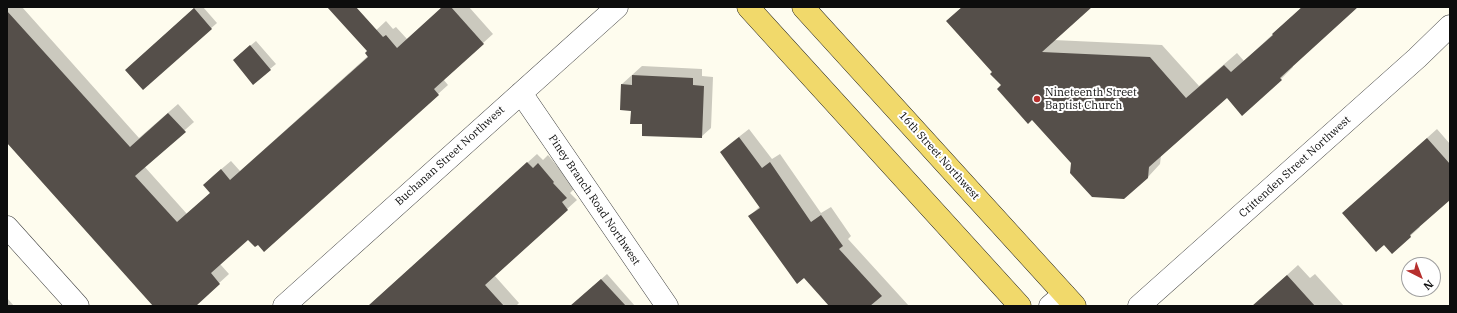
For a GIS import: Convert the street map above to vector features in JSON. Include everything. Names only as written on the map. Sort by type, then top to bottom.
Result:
[{"type":"main road","points":[[748,7],[1020,306]]},
{"type":"main road","name":"16th Street Northwest","points":[[803,7],[1063,302]]},
{"type":"street","name":"Buchanan Street Northwest","points":[[284,306],[617,7]]},
{"type":"street","name":"Crittenden Street Northwest","points":[[1139,306],[1408,66],[1450,26]]},
{"type":"street","name":"Piney Branch Road Northwest","points":[[521,93],[667,306]]},
{"type":"street","points":[[7,227],[78,306]]},
{"type":"building","points":[[327,7],[356,7],[383,37],[386,35],[397,48],[442,7],[451,7],[484,44],[434,89],[439,95],[264,252],[258,245],[255,247],[248,240],[211,273],[220,284],[196,306],[153,306],[7,143],[7,11],[130,147],[168,113],[186,132],[135,176],[177,222],[210,193],[203,185],[221,169],[230,180],[368,57],[365,53],[367,51]]},
{"type":"building","points":[[962,7],[1092,7],[1042,52],[1150,57],[1186,98],[1224,65],[1231,72],[1302,7],[1358,7],[1280,78],[1282,80],[1242,116],[1227,98],[1149,167],[1148,178],[1124,199],[1092,197],[1070,173],[1071,163],[1032,120],[1028,124],[997,89],[1001,85],[990,74],[992,72],[946,21]]},
{"type":"building","points":[[194,8],[212,29],[143,90],[125,70]]},
{"type":"building","points":[[250,45],[271,70],[253,85],[233,60]]},
{"type":"building","points":[[632,75],[693,78],[693,85],[704,86],[702,138],[642,136],[642,124],[630,124],[631,111],[620,110],[621,84],[632,85]]},
{"type":"building","points":[[739,137],[762,168],[770,162],[811,222],[821,215],[843,246],[839,249],[882,296],[870,306],[829,306],[804,278],[797,284],[748,216],[760,208],[720,152]]},
{"type":"building","points":[[1427,138],[1450,164],[1450,200],[1410,235],[1411,237],[1392,254],[1384,245],[1376,252],[1342,213]]},
{"type":"building","points":[[527,162],[533,168],[538,163],[554,182],[553,183],[567,198],[562,202],[568,210],[485,285],[504,306],[368,306]]},
{"type":"building","points":[[1287,275],[1315,306],[1252,306]]},
{"type":"building","points":[[601,279],[626,306],[570,306]]},
{"type":"place","name":"Nineteenth Street Baptist Church","points":[[1037,99]]}]
